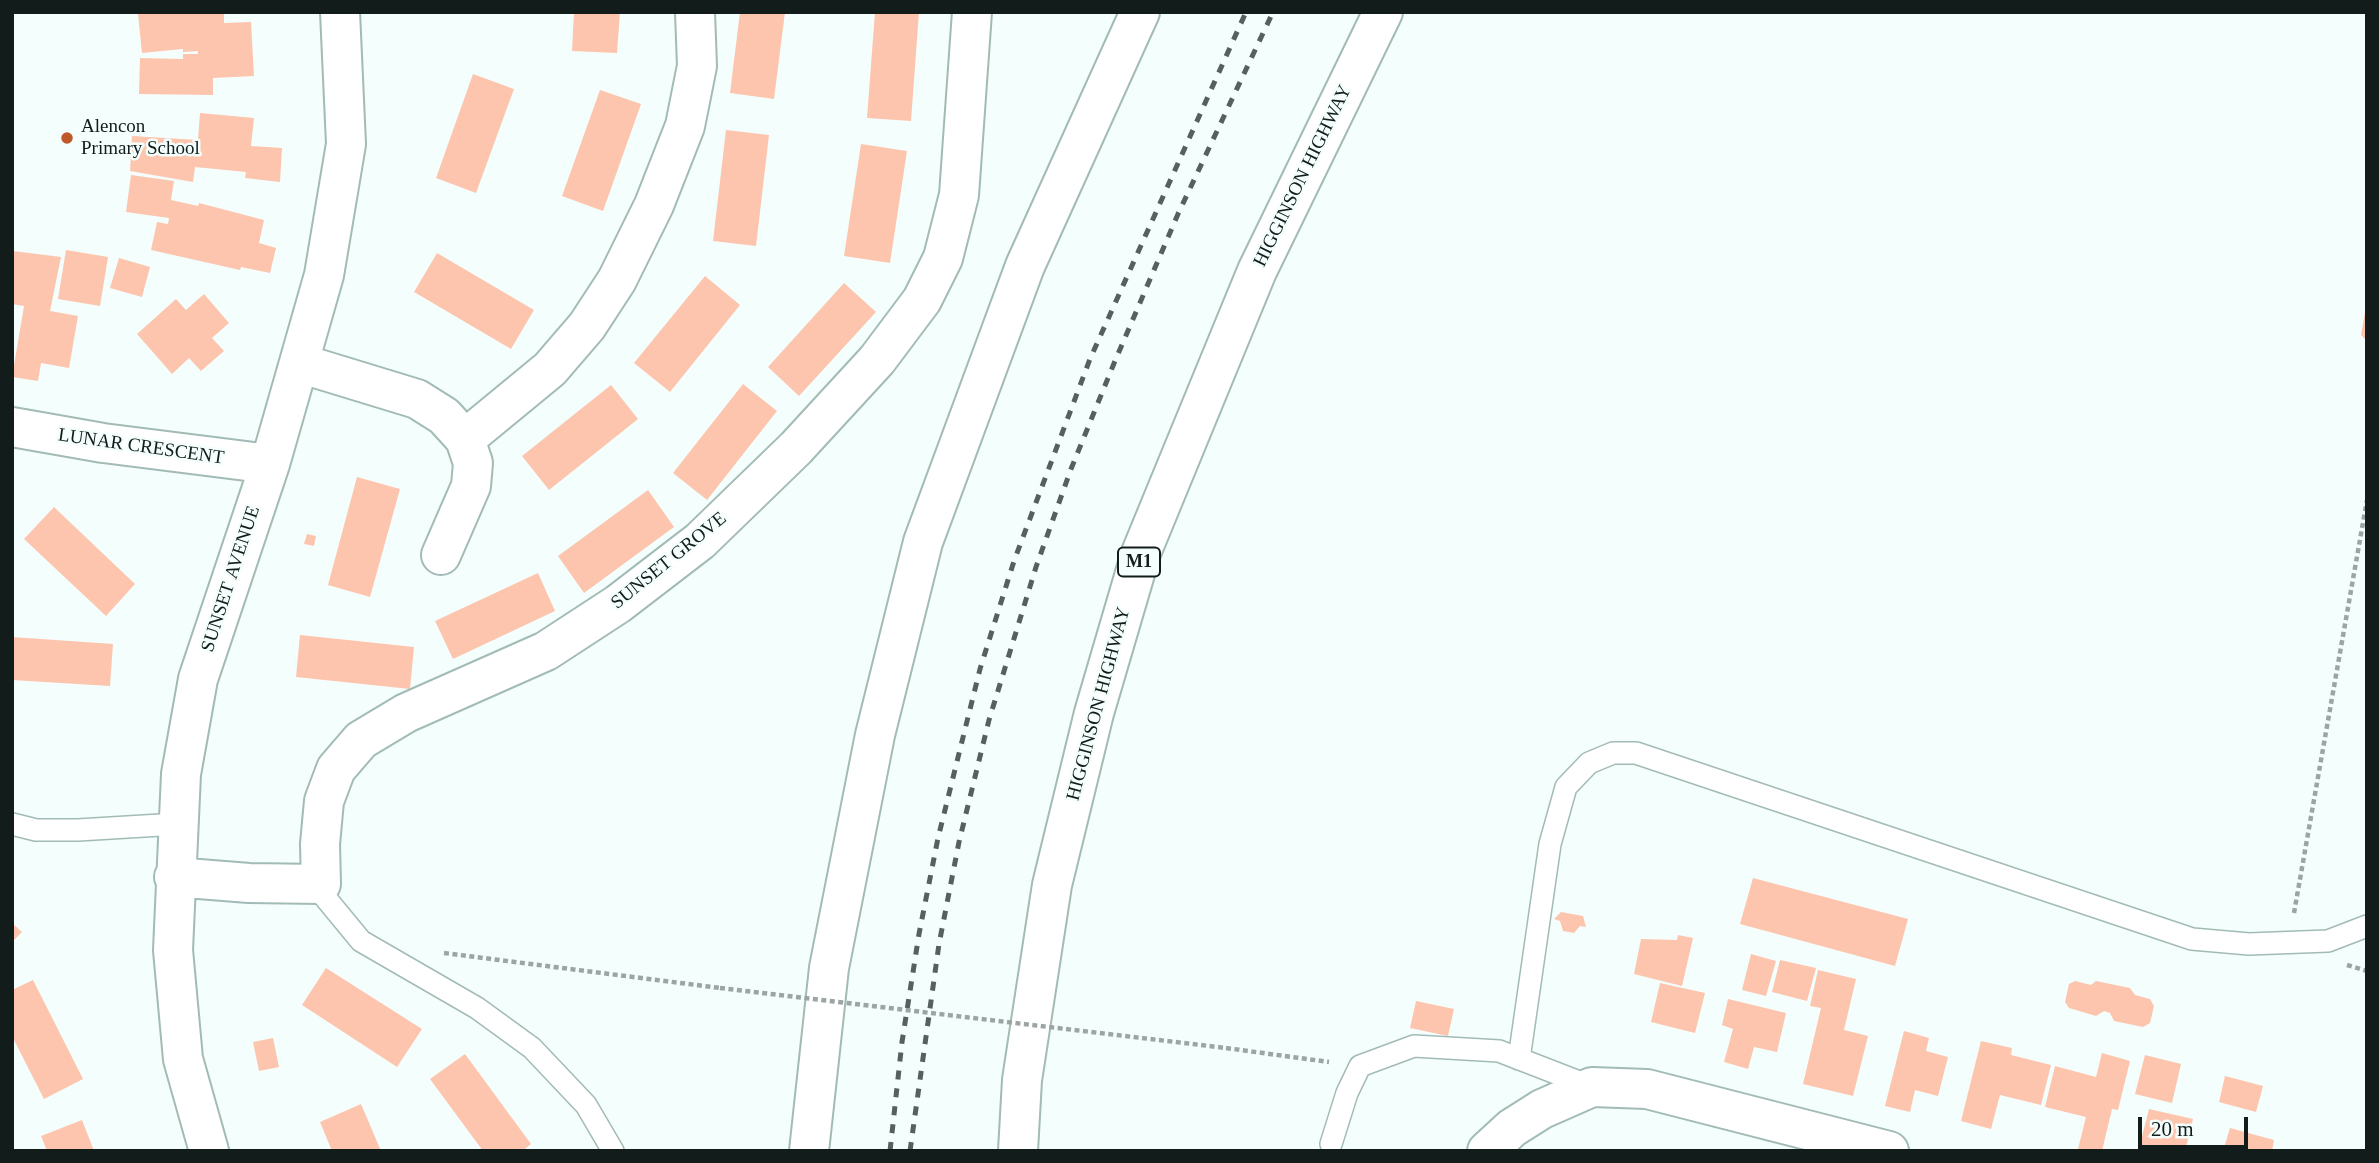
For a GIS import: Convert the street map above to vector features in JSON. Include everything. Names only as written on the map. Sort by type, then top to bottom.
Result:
[{"type":"main road","name":"SUNSET AVENUE","points":[[209,1151],[183,1059],[173,950],[174,877],[181,774],[198,678],[270,464],[324,275],[346,144],[340,12]]},
{"type":"main road","points":[[465,439],[550,369],[587,326],[617,280],[654,205],[685,127],[697,66],[695,12]]},
{"type":"main road","name":"SUNSET GROVE","points":[[314,884],[321,884],[320,844],[324,801],[336,769],[361,740],[406,713],[546,651],[618,604],[700,541],[796,448],[877,360],[915,310],[943,258],[959,195],[971,12]]},
{"type":"main road","points":[[809,1151],[829,968],[882,710],[923,542],[1118,12]]},
{"type":"main road","points":[[1025,266],[1140,12]]},
{"type":"main road","name":"HIGGINSON HIGHWAY","points":[[1017,1151],[1022,1080],[1052,884],[1094,713],[1141,553],[1257,271],[1383,12]]},
{"type":"main road","points":[[299,363],[417,399],[444,416],[465,439],[474,463],[471,486],[441,555]]},
{"type":"main road","name":"LUNAR CRESCENT","points":[[12,427],[103,443],[270,464]]},
{"type":"main road","points":[[174,877],[248,883],[314,884]]},
{"type":"main road","points":[[1487,1151],[1512,1128],[1542,1109],[1592,1087],[1647,1089],[1889,1151]]},
{"type":"lane","points":[[1519,1059],[1550,844],[1566,787],[1589,763],[1613,753],[1636,753],[2192,939],[2290,944],[2328,941],[2367,926]]},
{"type":"lane","points":[[12,824],[37,830],[177,824]]},
{"type":"lane","points":[[314,884],[361,941],[477,1008],[532,1048],[586,1105],[613,1151]]},
{"type":"lane","points":[[1331,1144],[1347,1093],[1360,1066],[1413,1046],[1499,1051],[1592,1087]]},
{"type":"path","points":[[2290,944],[2304,844],[2367,500]]},
{"type":"path","points":[[442,952],[1360,1066]]},
{"type":"building","points":[[224,12],[224,23],[251,22],[254,76],[213,78],[213,95],[139,94],[140,58],[183,59],[183,54],[198,54],[198,51],[183,52],[183,49],[142,53],[138,14]]},
{"type":"building","points":[[574,12],[620,12],[617,53],[572,51]]},
{"type":"building","points":[[740,12],[785,12],[774,99],[730,93]]},
{"type":"building","points":[[875,12],[919,12],[911,121],[867,118]]},
{"type":"building","points":[[473,74],[514,89],[476,193],[436,178]]},
{"type":"building","points":[[600,90],[641,104],[603,211],[562,196]]},
{"type":"building","points":[[200,113],[254,118],[251,146],[282,148],[280,182],[245,178],[246,172],[195,167],[193,182],[130,171],[132,136],[198,140]]},
{"type":"building","points":[[726,130],[769,135],[756,246],[713,241]]},
{"type":"building","points":[[861,144],[907,151],[890,263],[844,256]]},
{"type":"building","points":[[131,175],[174,181],[171,200],[198,206],[199,203],[264,220],[259,243],[276,248],[270,273],[241,267],[240,270],[151,250],[157,222],[168,224],[169,218],[126,212]]},
{"type":"building","points":[[66,250],[108,257],[100,306],[58,299]]},
{"type":"building","points":[[13,251],[61,257],[50,311],[78,316],[69,368],[41,363],[38,381],[12,377],[24,306],[12,304]]},
{"type":"building","points":[[437,253],[534,310],[511,349],[414,292]]},
{"type":"building","points":[[119,258],[150,267],[142,297],[110,288]]},
{"type":"building","points":[[705,276],[740,305],[670,392],[634,363]]},
{"type":"building","points":[[844,283],[876,312],[799,396],[768,367]]},
{"type":"building","points":[[204,294],[229,323],[212,338],[224,351],[201,371],[189,358],[172,374],[137,334],[176,299],[186,310]]},
{"type":"building","points":[[2367,312],[2367,341],[2361,335]]},
{"type":"building","points":[[743,384],[777,411],[707,500],[673,473]]},
{"type":"building","points":[[611,385],[638,419],[549,490],[522,456]]},
{"type":"building","points":[[357,477],[400,489],[370,597],[328,585]]},
{"type":"building","points":[[648,490],[674,527],[584,593],[558,556]]},
{"type":"building","points":[[54,507],[135,584],[106,616],[24,539]]},
{"type":"building","points":[[307,534],[316,536],[314,546],[304,544]]},
{"type":"building","points":[[538,573],[555,611],[453,659],[435,621]]},
{"type":"building","points":[[300,635],[414,647],[410,689],[296,677]]},
{"type":"building","points":[[12,637],[113,644],[110,686],[12,680]]},
{"type":"building","points":[[1753,878],[1908,919],[1895,966],[1740,924]]},
{"type":"building","points":[[1561,912],[1583,916],[1586,927],[1580,926],[1574,933],[1563,931],[1560,921],[1554,919]]},
{"type":"building","points":[[12,923],[22,932],[12,942]]},
{"type":"building","points":[[1678,935],[1693,938],[1682,986],[1634,974],[1641,939],[1677,940]]},
{"type":"building","points":[[1751,954],[1776,961],[1766,996],[1742,990]]},
{"type":"building","points":[[1780,960],[1816,968],[1807,1001],[1772,992]]},
{"type":"building","points":[[326,968],[422,1029],[397,1067],[302,1005]]},
{"type":"building","points":[[1818,970],[1856,979],[1844,1030],[1868,1036],[1853,1096],[1803,1084],[1821,1008],[1810,1006]]},
{"type":"building","points":[[33,980],[83,1079],[44,1099],[12,1036],[12,990]]},
{"type":"building","points":[[2075,981],[2091,985],[2096,981],[2130,988],[2135,995],[2150,999],[2154,1006],[2150,1023],[2143,1027],[2114,1021],[2110,1013],[2104,1011],[2096,1016],[2069,1008],[2065,1002],[2069,984]]},
{"type":"building","points":[[1660,983],[1705,993],[1695,1033],[1651,1022]]},
{"type":"building","points":[[1728,999],[1786,1013],[1777,1052],[1754,1047],[1748,1069],[1724,1062],[1733,1029],[1722,1025]]},
{"type":"building","points":[[1416,1001],[1454,1009],[1448,1036],[1410,1028]]},
{"type":"building","points":[[1904,1031],[1929,1038],[1926,1051],[1948,1057],[1938,1096],[1915,1090],[1910,1112],[1885,1106]]},
{"type":"building","points":[[273,1038],[279,1067],[259,1071],[253,1042]]},
{"type":"building","points":[[1981,1041],[2012,1048],[2011,1055],[2051,1065],[2041,1105],[2000,1095],[1991,1129],[1961,1121]]},
{"type":"building","points":[[2102,1053],[2130,1061],[2118,1110],[2112,1109],[2102,1151],[2087,1151],[2078,1149],[2086,1117],[2045,1107],[2055,1066],[2096,1077]]},
{"type":"building","points":[[465,1054],[531,1144],[522,1151],[483,1151],[430,1079]]},
{"type":"building","points":[[2145,1055],[2181,1064],[2172,1103],[2135,1094]]},
{"type":"building","points":[[2225,1076],[2263,1086],[2256,1112],[2219,1102]]},
{"type":"building","points":[[361,1104],[381,1151],[332,1151],[320,1122]]},
{"type":"building","points":[[2149,1109],[2193,1119],[2185,1151],[2139,1148]]},
{"type":"building","points":[[82,1120],[94,1151],[47,1151],[41,1136]]},
{"type":"building","points":[[2230,1128],[2274,1140],[2272,1151],[2223,1151]]},
{"type":"railway","points":[[890,1151],[902,1042],[919,934],[938,838],[980,669],[1014,561],[1090,359],[1246,12]]},
{"type":"railway","points":[[910,1151],[939,944],[959,842],[989,720],[1036,567],[1071,469],[1115,361],[1178,214],[1273,12]]},
{"type":"place","name":"Alencon Primary School","points":[[67,138]]}]
